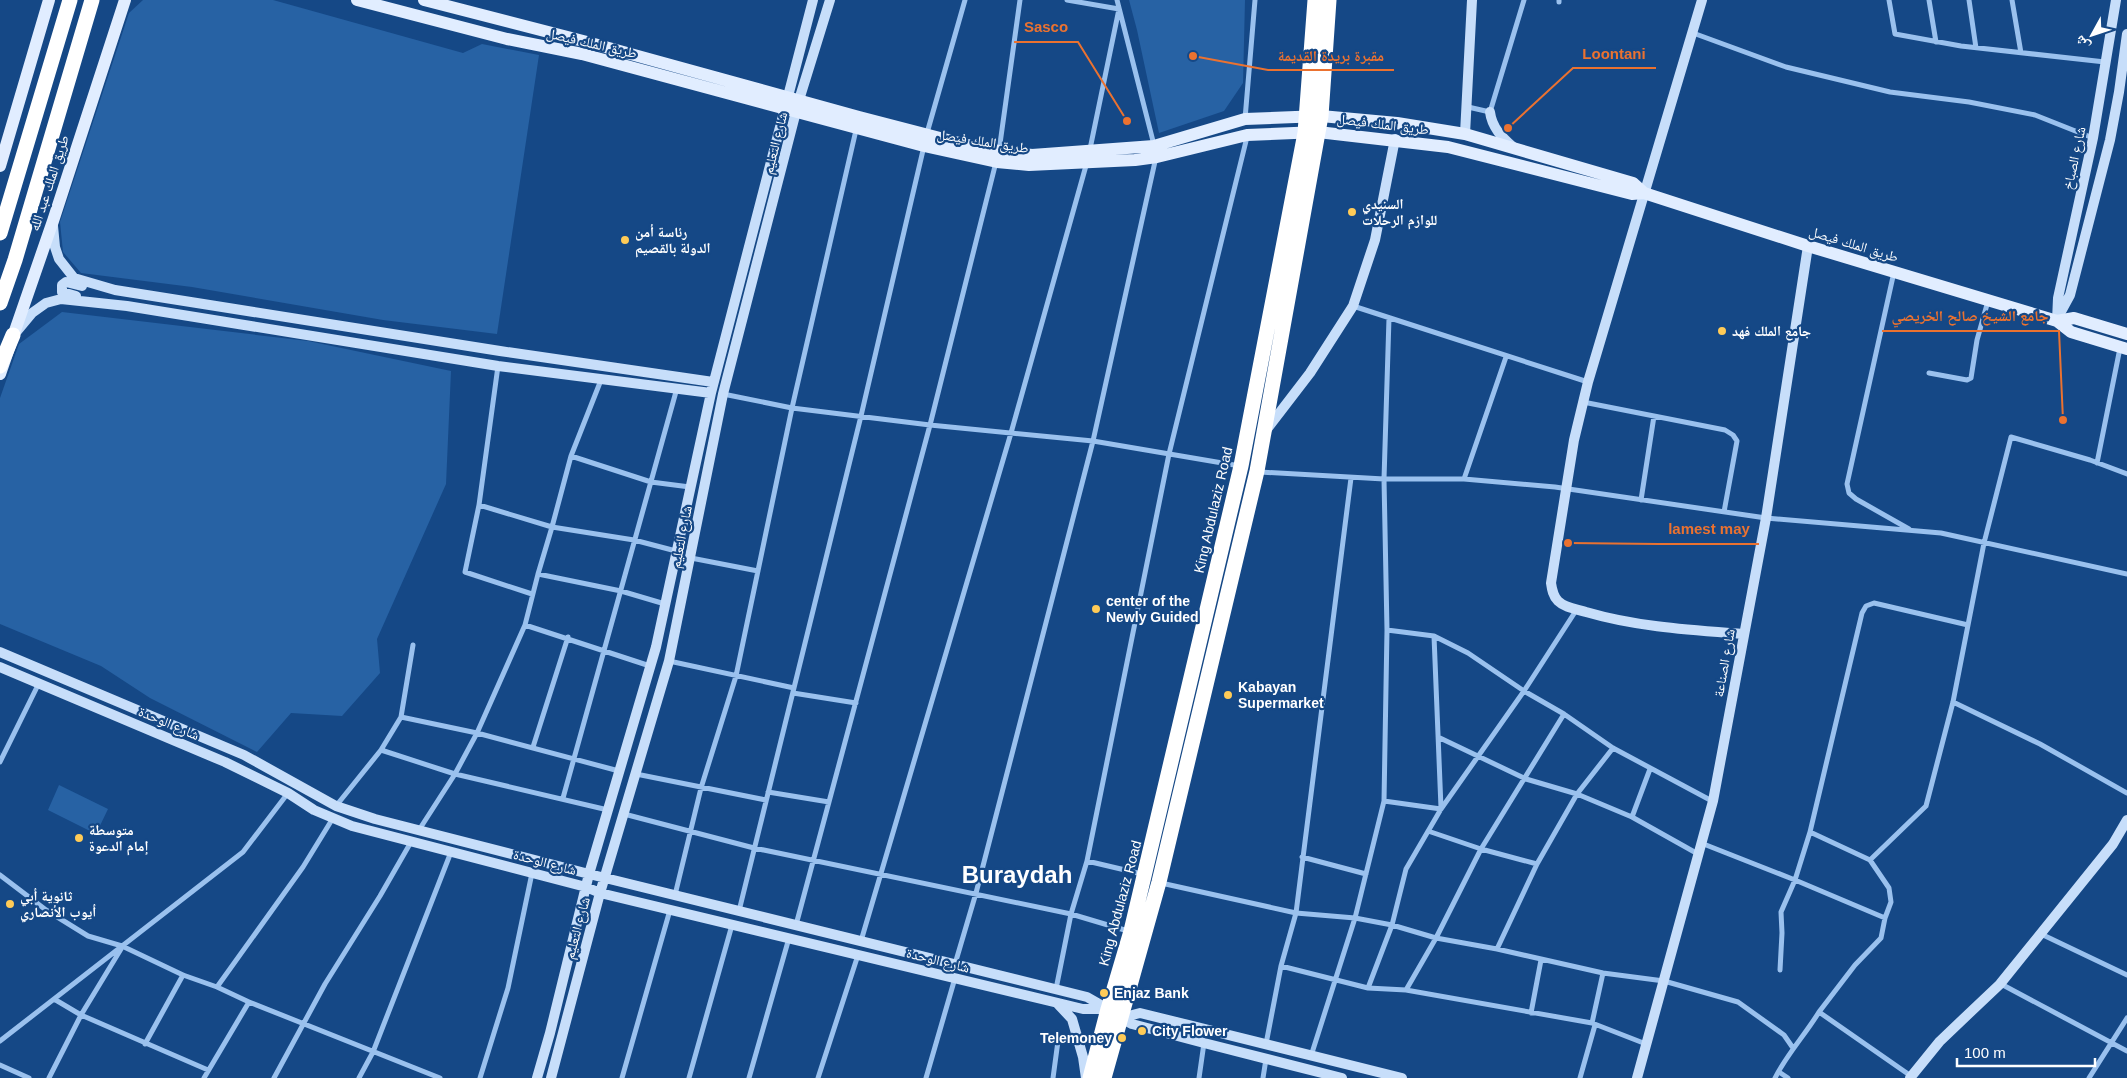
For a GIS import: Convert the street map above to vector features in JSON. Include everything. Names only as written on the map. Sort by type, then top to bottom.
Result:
[{"type":"highway","points":[[0,233],[70,0]]},
{"type":"highway","points":[[0,303],[15,260],[92,0]]},
{"type":"highway","name":"King Abdulaziz Road","points":[[1314,116],[1315,0]]},
{"type":"highway","name":"King Abdulaziz Road","points":[[1104,1078],[1159,882],[1257,471],[1312,132],[1329,0]]},
{"type":"highway","name":"King Abdulaziz Road","points":[[1088,1078],[1131,931],[1145,874],[1241,466],[1312,132]]},
{"type":"highway","points":[[0,366],[13,336]]},
{"type":"main road","points":[[0,166],[49,0]]},
{"type":"main road","points":[[116,0],[118,18]]},
{"type":"main road","name":"طريق الملك عبد الله","points":[[0,374],[53,221],[125,0]]},
{"type":"main road","name":"طريق الملك فيصل","points":[[357,0],[507,39],[582,54],[785,102]]},
{"type":"main road","name":"طريق الملك فيصل","points":[[424,0],[925,141]]},
{"type":"main road","name":"طريق الملك فيصل","points":[[798,106],[856,129],[998,156],[1029,165],[1155,151],[1248,134],[1312,132],[1395,139],[1448,147],[1632,194],[1644,193],[1808,246],[1988,300],[2057,320],[2074,318],[2127,334]]},
{"type":"main road","name":"طريق الملك فيصل","points":[[1155,151],[1245,119],[1314,116],[1397,123],[1465,134],[1633,183],[1644,193]]},
{"type":"main road","name":"طريق الملك فيصل","points":[[2057,320],[2071,332],[2124,348]]},
{"type":"street","name":"شارع التعليم","points":[[537,1078],[589,874],[650,666],[710,393],[812,0]]},
{"type":"street","name":"شارع التعليم","points":[[550,1078],[600,893],[668,661],[691,558],[723,394],[798,106],[830,0]]},
{"type":"street","points":[[738,911],[861,416],[925,141],[965,0]]},
{"type":"street","points":[[796,926],[930,425],[998,156],[1020,0]]},
{"type":"street","points":[[1067,0],[1119,9]]},
{"type":"street","points":[[955,966],[976,893],[1093,441],[1155,151],[1116,0]]},
{"type":"street","points":[[1245,119],[1255,0]]},
{"type":"street","points":[[1465,134],[1468,107],[1472,0]]},
{"type":"street","points":[[1515,150],[1501,136],[1492,122],[1490,112],[1524,0]]},
{"type":"street","points":[[1702,0],[1588,382],[1574,440],[1551,583],[1552,592],[1557,600],[1577,610],[1668,628],[1743,634]]},
{"type":"street","points":[[1889,0],[1895,34],[1976,48],[2105,62]]},
{"type":"street","points":[[1929,0],[1936,42]]},
{"type":"street","points":[[1970,0],[1976,48]]},
{"type":"street","points":[[2012,0],[2021,53]]},
{"type":"street","name":"شارع الصباخ","points":[[2057,320],[2058,298],[2093,138],[2116,0]]},
{"type":"street","points":[[861,942],[1011,433],[1088,157],[1119,9]]},
{"type":"street","points":[[1692,33],[1786,67],[1890,92],[1969,102],[2035,115],[2093,138]]},
{"type":"street","points":[[2057,320],[2070,295],[2110,140],[2127,34]]},
{"type":"street","points":[[1468,107],[1490,112]]},
{"type":"street","points":[[675,895],[701,788],[736,676],[792,408],[856,129]]},
{"type":"street","points":[[1056,990],[1071,914],[1087,861],[1169,454],[1248,134]]},
{"type":"street","points":[[1264,432],[1310,373],[1353,306],[1375,240],[1395,139]]},
{"type":"street","points":[[53,221],[54,247],[59,259],[74,278],[115,290],[490,350],[714,382]]},
{"type":"street","name":"شارع الصناعة","points":[[1638,1078],[1713,801],[1766,518],[1808,246]]},
{"type":"street","points":[[1894,272],[1847,484],[1849,493],[1856,499],[1912,530]]},
{"type":"street","points":[[115,290],[98,290],[66,282],[62,285],[62,292],[70,295],[117,302],[127,306]]},
{"type":"street","points":[[13,336],[32,313],[46,303],[61,299],[127,306],[498,366],[710,393]]},
{"type":"street","points":[[1929,373],[1967,380],[1971,378],[1977,340],[1988,300]]},
{"type":"street","points":[[1353,306],[1588,382]]},
{"type":"street","points":[[1311,1056],[1355,918],[1384,801],[1387,630],[1384,479],[1389,318]]},
{"type":"street","points":[[2097,463],[2124,348]]},
{"type":"street","points":[[1464,479],[1506,356]]},
{"type":"street","points":[[498,366],[479,505],[465,572],[532,594]]},
{"type":"street","points":[[419,830],[455,774],[477,733],[526,625],[532,594],[571,456],[602,379]]},
{"type":"street","points":[[563,798],[606,650],[634,540],[677,388]]},
{"type":"street","points":[[723,394],[792,408],[930,425],[1093,441],[1241,466]]},
{"type":"street","points":[[1584,402],[1725,430],[1733,434],[1737,441],[1724,512]]},
{"type":"street","points":[[1641,500],[1654,416]]},
{"type":"street","points":[[1870,860],[1926,806],[1953,702],[1984,543],[2012,437],[2127,474]]},
{"type":"street","points":[[571,456],[651,482],[690,487]]},
{"type":"street","points":[[1257,471],[1351,478],[1464,479],[1545,486],[1766,518],[1941,533],[2127,574]]},
{"type":"street","points":[[1266,1044],[1281,966],[1296,912],[1351,478]]},
{"type":"street","points":[[479,505],[552,527],[634,540],[676,551]]},
{"type":"street","points":[[691,558],[758,571]]},
{"type":"street","points":[[538,574],[621,591],[665,604]]},
{"type":"street","points":[[1780,970],[1781,912],[1795,880],[1810,832],[1862,613],[1866,606],[1874,603],[1968,625]]},
{"type":"street","points":[[1368,988],[1392,925],[1406,869],[1441,809],[1524,691],[1577,610]]},
{"type":"street","points":[[526,625],[568,637],[650,666]]},
{"type":"street","points":[[1387,630],[1434,636],[1468,653],[1524,691],[1564,714],[1613,748],[1713,801]]},
{"type":"street","points":[[1434,636],[1440,738],[1441,809]]},
{"type":"street","points":[[533,747],[568,637]]},
{"type":"street","points":[[336,806],[381,750],[401,716],[413,645]]},
{"type":"street","points":[[0,652],[244,755],[336,806],[419,830],[589,874],[955,966],[1087,997],[1108,1009]]},
{"type":"street","points":[[668,661],[856,704]]},
{"type":"street","name":"شارع الوحدة","points":[[0,667],[225,762],[288,793],[314,810],[352,826],[670,910],[1083,1009],[1108,1009]]},
{"type":"street","points":[[0,762],[39,682]]},
{"type":"street","points":[[1953,702],[2040,744],[2127,793]]},
{"type":"street","points":[[1406,990],[1436,938],[1481,849],[1526,779],[1564,714]]},
{"type":"street","points":[[401,716],[574,757],[619,771]]},
{"type":"street","points":[[1440,738],[1526,779],[1577,794],[1632,817],[1698,854]]},
{"type":"street","points":[[1498,949],[1537,864],[1577,794],[1613,748]]},
{"type":"street","points":[[381,750],[455,774],[608,810]]},
{"type":"street","points":[[1632,817],[1650,769]]},
{"type":"street","points":[[635,774],[766,800]]},
{"type":"street","points":[[768,792],[829,802]]},
{"type":"street","points":[[0,1041],[243,852],[288,793]]},
{"type":"street","points":[[1384,801],[1441,809]]},
{"type":"street","points":[[624,814],[754,848],[814,859],[880,876],[976,893],[1071,914],[1131,931]]},
{"type":"street","points":[[217,987],[303,867],[333,818]]},
{"type":"street","points":[[1819,1012],[1910,1077],[1940,1041],[2000,984],[2113,844],[2127,820]]},
{"type":"street","points":[[1428,831],[1481,849],[1537,864]]},
{"type":"street","points":[[1775,1078],[1793,1048],[1806,1034],[1819,1012],[1855,965],[1881,938],[1891,902],[1889,888],[1870,860],[1810,832]]},
{"type":"street","points":[[274,1078],[304,1023],[411,842]]},
{"type":"street","points":[[1701,843],[1885,918]]},
{"type":"street","points":[[359,1078],[373,1052],[451,852]]},
{"type":"street","points":[[1302,857],[1366,874]]},
{"type":"street","points":[[1087,861],[1145,874]]},
{"type":"street","points":[[480,1078],[508,988],[532,873]]},
{"type":"street","points":[[0,875],[46,910],[88,936],[122,946],[183,975],[217,987],[249,1002],[440,1078]]},
{"type":"street","points":[[1159,882],[1296,912],[1355,918],[1392,925],[1436,938],[1498,949],[1603,973],[1664,981],[1738,1002],[1784,1035],[1793,1048]]},
{"type":"street","points":[[622,1078],[670,910]]},
{"type":"street","points":[[689,1078],[732,925]]},
{"type":"street","points":[[2041,934],[2127,975]]},
{"type":"street","points":[[749,1078],[789,938]]},
{"type":"street","points":[[50,1078],[81,1015],[122,946]]},
{"type":"street","points":[[818,1078],[858,955]]},
{"type":"street","points":[[1531,1013],[1541,960]]},
{"type":"street","points":[[1281,966],[1368,988],[1406,990],[1593,1024],[1646,1044]]},
{"type":"street","points":[[1580,1078],[1603,973]]},
{"type":"street","points":[[145,1044],[183,975]]},
{"type":"street","points":[[926,1078],[955,978]]},
{"type":"street","points":[[2000,984],[2127,1051]]},
{"type":"street","points":[[54,999],[81,1015],[208,1070]]},
{"type":"street","points":[[204,1078],[249,1002]]},
{"type":"street","points":[[1056,1002],[1072,1019],[1088,1078]]},
{"type":"street","points":[[1121,1018],[1140,1013],[1402,1078]]},
{"type":"street","points":[[1121,1018],[1132,1024],[1311,1074],[1342,1078]]},
{"type":"street","points":[[2088,1078],[2127,1018]]},
{"type":"street","points":[[1053,1078],[1058,1041]]},
{"type":"street","points":[[1199,1078],[1204,1044]]},
{"type":"street","points":[[1263,1078],[1266,1060]]},
{"type":"street","points":[[0,1065],[28,1078]]},
{"type":"street","points":[[1778,1072],[1788,1078]]},
{"type":"shaded area","points":[[143,0],[273,0],[463,53],[482,44],[539,55],[497,334],[383,320],[192,287],[81,273],[63,252],[60,222],[129,13]]},
{"type":"shaded area","points":[[1129,0],[1245,0],[1243,83],[1224,111],[1159,133]]},
{"type":"shaded area","points":[[62,312],[308,341],[451,371],[446,484],[377,639],[380,673],[342,716],[291,713],[257,752],[150,698],[101,666],[0,624],[0,398],[19,344]]},
{"type":"shaded area","points":[[59,785],[108,809],[96,834],[48,810]]},
{"type":"place","name":"مقبرة بريدة القديمة","points":[[1193,56]]},
{"type":"place","name":"Sasco","points":[[1127,121]]},
{"type":"place","name":"Loontani","points":[[1508,128]]},
{"type":"place","name":"السنيدي للوازم الرحلات","points":[[1352,212]]},
{"type":"place","name":"رئاسة أمن الدولة بالقصيم","points":[[625,240]]},
{"type":"place","name":"جامع الملك فهد","points":[[1722,331]]},
{"type":"place","name":"جامع الشيخ صالح الخريصي","points":[[2063,420]]},
{"type":"place","name":"lamest may","points":[[1568,543]]},
{"type":"place","name":"center of the Newly Guided","points":[[1096,609]]},
{"type":"place","name":"Kabayan Supermarket","points":[[1228,695]]},
{"type":"place","name":"متوسطة إمام الدعوة","points":[[79,838]]},
{"type":"place","name":"ثانوية أبي أيوب الأنصاري","points":[[10,904]]},
{"type":"place","name":"Enjaz Bank","points":[[1104,993]]},
{"type":"place","name":"City Flower","points":[[1142,1031]]},
{"type":"place","name":"Telemoney","points":[[1122,1038]]},
{"type":"district","name":"Buraydah","points":[[1017,875]]}]
